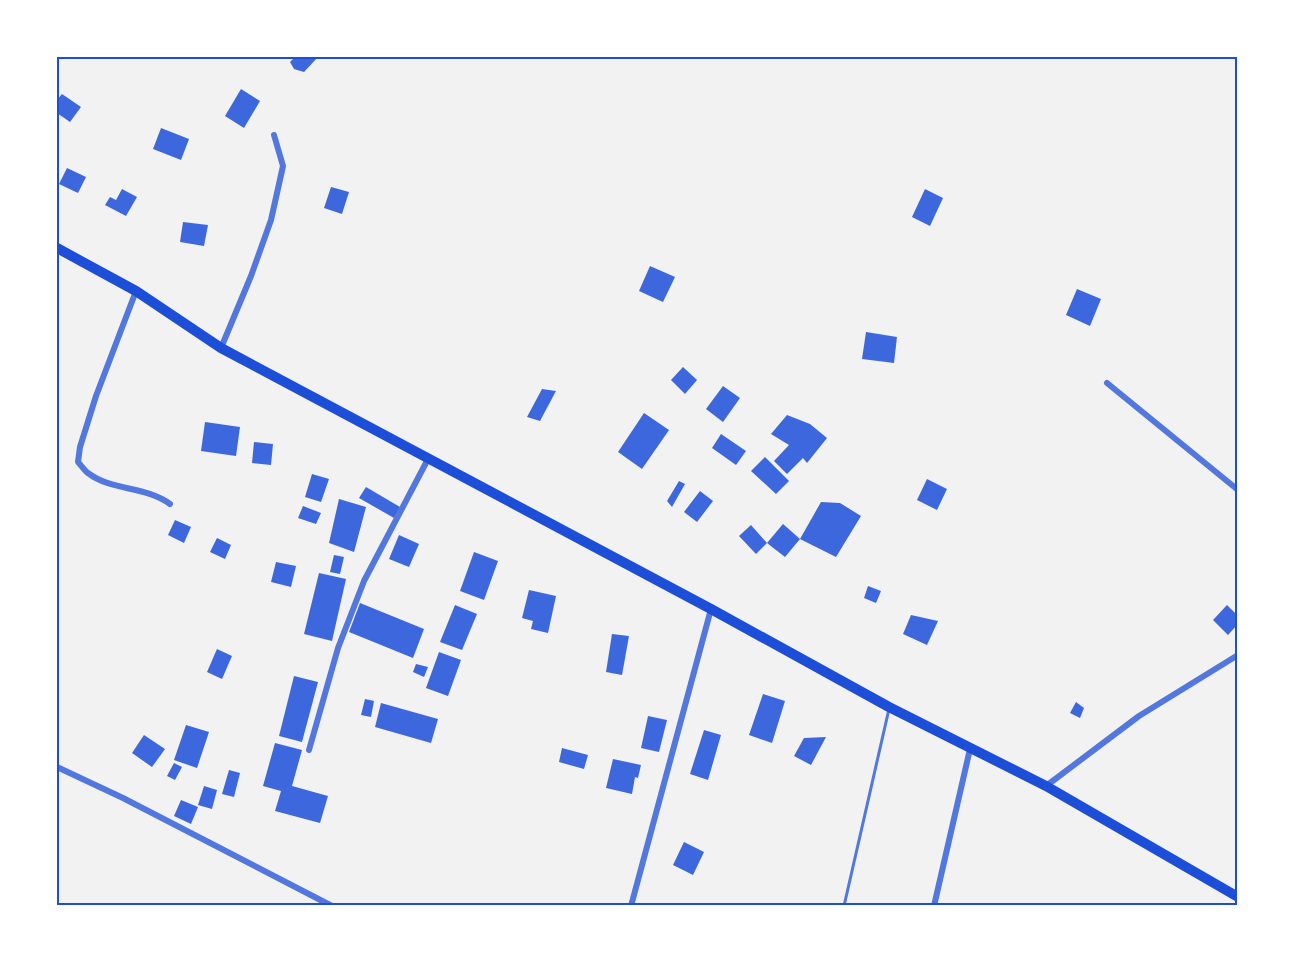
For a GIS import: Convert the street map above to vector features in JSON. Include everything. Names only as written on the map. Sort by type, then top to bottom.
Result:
[{"type":"highway","points":[[57,248],[136,291],[221,348],[711,609],[889,707],[1046,786],[1238,897]]},
{"type":"street","points":[[221,348],[271,220],[284,166],[274,135]]},
{"type":"street","points":[[136,291],[96,396],[80,447],[78,462],[88,473],[106,482],[161,497],[170,504]]},
{"type":"street","points":[[1107,383],[1238,490]]},
{"type":"street","points":[[309,750],[338,648],[364,581],[428,459]]},
{"type":"street","points":[[632,906],[711,609]]},
{"type":"street","points":[[1046,786],[1153,707],[1238,655]]},
{"type":"street","points":[[934,906],[970,749]]},
{"type":"street","points":[[57,767],[123,798],[332,906]]},
{"type":"lane","points":[[844,906],[889,707]]},
{"type":"building","points":[[295,57],[318,57],[304,72],[294,69],[290,62]]},
{"type":"building","points":[[241,89],[260,101],[244,128],[225,116]]},
{"type":"building","points":[[62,94],[81,107],[70,122],[57,113],[57,100]]},
{"type":"building","points":[[161,128],[189,139],[181,160],[153,149]]},
{"type":"building","points":[[67,168],[86,177],[78,193],[59,184]]},
{"type":"building","points":[[331,187],[349,192],[342,214],[324,208]]},
{"type":"building","points":[[122,189],[137,197],[126,216],[105,205],[110,197],[116,200]]},
{"type":"building","points":[[925,189],[943,198],[930,226],[912,217]]},
{"type":"building","points":[[183,222],[208,225],[204,246],[180,242]]},
{"type":"building","points":[[650,266],[675,277],[663,302],[639,291]]},
{"type":"building","points":[[1077,289],[1101,299],[1090,326],[1066,315]]},
{"type":"building","points":[[866,332],[897,337],[894,363],[862,359]]},
{"type":"building","points":[[683,367],[697,380],[685,394],[671,380]]},
{"type":"building","points":[[723,386],[740,398],[723,422],[706,409]]},
{"type":"building","points":[[542,389],[556,391],[540,421],[527,417]]},
{"type":"building","points":[[644,413],[669,430],[642,469],[618,452]]},
{"type":"building","points":[[787,415],[810,424],[827,438],[807,463],[803,458],[787,474],[774,461],[789,445],[771,434]]},
{"type":"building","points":[[205,422],[240,427],[236,456],[201,451]]},
{"type":"building","points":[[721,434],[746,451],[736,465],[712,448]]},
{"type":"building","points":[[254,442],[273,444],[271,465],[252,463]]},
{"type":"building","points":[[765,457],[789,481],[776,494],[751,471]]},
{"type":"building","points":[[312,474],[329,479],[321,502],[305,497]]},
{"type":"building","points":[[927,479],[947,489],[937,510],[917,500]]},
{"type":"building","points":[[679,481],[685,484],[672,507],[667,501]]},
{"type":"building","points":[[366,487],[400,507],[394,518],[359,498]]},
{"type":"building","points":[[700,491],[713,501],[697,522],[684,512]]},
{"type":"building","points":[[339,499],[366,507],[354,552],[329,543]]},
{"type":"building","points":[[821,502],[840,503],[861,516],[836,557],[800,539]]},
{"type":"building","points":[[303,506],[321,513],[316,524],[298,518]]},
{"type":"building","points":[[175,520],[191,527],[184,543],[168,535]]},
{"type":"building","points":[[783,524],[800,539],[785,557],[767,543]]},
{"type":"building","points":[[751,525],[767,543],[756,554],[739,536]]},
{"type":"building","points":[[399,535],[419,544],[409,567],[389,559]]},
{"type":"building","points":[[217,538],[231,545],[225,559],[210,552]]},
{"type":"building","points":[[474,552],[498,561],[484,600],[460,591]]},
{"type":"building","points":[[334,555],[344,557],[340,574],[330,572]]},
{"type":"building","points":[[276,562],[296,566],[291,587],[271,582]]},
{"type":"building","points":[[319,573],[346,579],[332,641],[304,634]]},
{"type":"building","points":[[868,586],[881,591],[876,603],[864,598]]},
{"type":"building","points":[[529,590],[556,596],[548,633],[531,629],[533,621],[522,618]]},
{"type":"building","points":[[360,603],[424,629],[413,658],[349,632]]},
{"type":"building","points":[[455,605],[477,614],[462,650],[440,642]]},
{"type":"building","points":[[1227,605],[1238,616],[1238,624],[1228,635],[1213,620]]},
{"type":"building","points":[[911,615],[938,621],[927,645],[903,634]]},
{"type":"building","points":[[612,634],[629,636],[622,675],[606,672]]},
{"type":"building","points":[[217,649],[232,656],[222,679],[207,672]]},
{"type":"building","points":[[439,652],[461,660],[448,696],[426,688]]},
{"type":"building","points":[[416,664],[428,667],[424,677],[413,672]]},
{"type":"building","points":[[294,676],[318,682],[302,742],[279,736]]},
{"type":"building","points":[[763,694],[785,701],[772,743],[749,735]]},
{"type":"building","points":[[365,699],[374,701],[371,717],[361,715]]},
{"type":"building","points":[[1076,702],[1084,708],[1080,718],[1070,713]]},
{"type":"building","points":[[381,703],[438,719],[431,743],[375,727]]},
{"type":"building","points":[[648,716],[667,720],[659,752],[641,748]]},
{"type":"building","points":[[186,725],[209,732],[197,768],[174,760]]},
{"type":"building","points":[[704,730],[721,735],[708,780],[690,774]]},
{"type":"building","points":[[144,735],[165,749],[152,767],[132,753]]},
{"type":"building","points":[[826,737],[811,765],[794,756],[804,738]]},
{"type":"building","points":[[275,743],[302,750],[292,786],[328,796],[320,823],[275,811],[281,791],[263,786]]},
{"type":"building","points":[[562,748],[588,755],[584,769],[559,762]]},
{"type":"building","points":[[613,759],[641,765],[638,778],[635,777],[632,794],[606,788]]},
{"type":"building","points":[[174,763],[182,767],[175,780],[167,776]]},
{"type":"building","points":[[229,770],[240,773],[234,797],[222,794]]},
{"type":"building","points":[[204,786],[217,790],[212,809],[198,805]]},
{"type":"building","points":[[181,800],[198,807],[191,824],[174,816]]},
{"type":"building","points":[[684,842],[704,852],[693,875],[673,865]]}]
